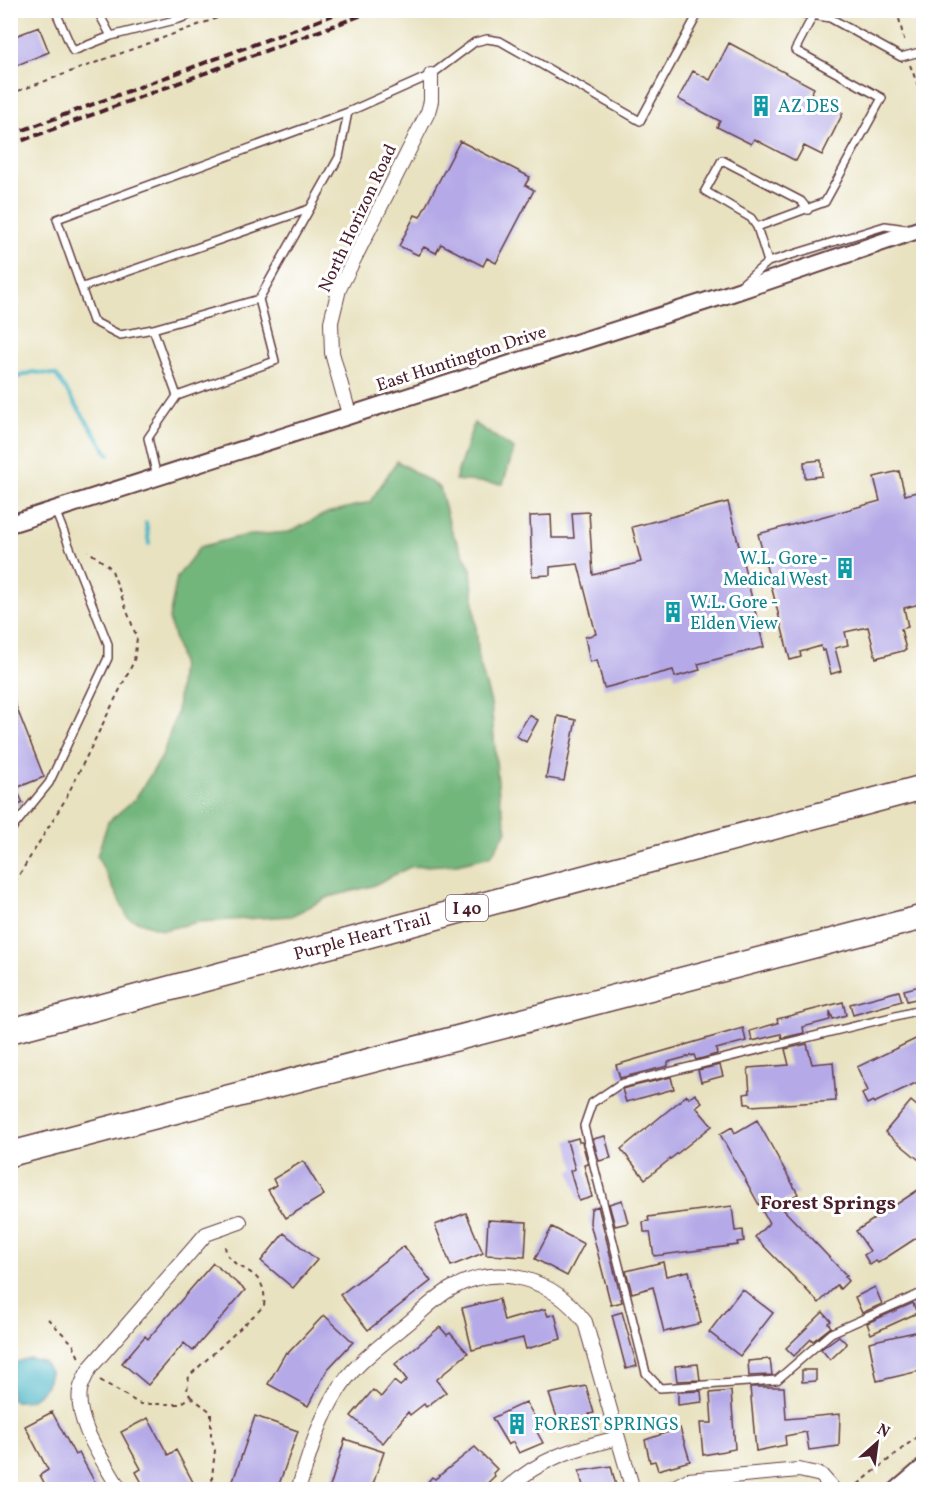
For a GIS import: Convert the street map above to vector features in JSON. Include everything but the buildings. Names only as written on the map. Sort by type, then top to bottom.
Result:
[{"type":"highway","name":"Purple Heart Trail","points":[[10,1031],[924,787]]},
{"type":"highway","points":[[10,1154],[924,917]]},
{"type":"street","name":"North Horizon Road","points":[[349,414],[332,353],[332,322],[339,289],[428,112],[431,101],[431,75]]},
{"type":"street","name":"East Huntington Drive","points":[[10,524],[732,292],[919,229]]},
{"type":"street","points":[[120,1490],[88,1432],[80,1404],[80,1388],[92,1366],[206,1234],[240,1222]]},
{"type":"street","points":[[298,1490],[321,1422],[337,1391],[355,1367],[450,1289],[478,1277],[529,1279],[544,1286],[573,1306],[585,1322],[633,1490]]},
{"type":"street","points":[[505,1490],[531,1469],[549,1459],[569,1450],[618,1438]]},
{"type":"street","points":[[897,1490],[924,1467]]},
{"type":"street","points":[[669,1490],[688,1480],[799,1470],[821,1475],[834,1490]]},
{"type":"lane","points":[[55,10],[73,51],[111,36],[202,10]]},
{"type":"lane","points":[[97,10],[111,36]]},
{"type":"lane","points":[[259,298],[153,329],[120,335],[93,321],[83,287],[57,219],[348,112],[431,75],[475,42],[487,39],[500,41],[640,121],[700,10]]},
{"type":"lane","points":[[782,10],[815,13],[830,18],[894,55],[908,57],[924,51]]},
{"type":"lane","points":[[757,227],[825,202],[882,98],[795,50],[815,13]]},
{"type":"lane","points":[[157,478],[148,438],[177,396],[275,361],[259,298],[339,157],[348,112]]},
{"type":"lane","points":[[768,262],[757,227],[751,218],[705,191],[722,160],[801,201],[808,210]]},
{"type":"lane","points":[[83,287],[309,209]]},
{"type":"lane","points":[[732,292],[768,262],[885,226],[919,229]]},
{"type":"lane","points":[[153,329],[177,396]]},
{"type":"lane","points":[[10,831],[49,783],[108,658],[108,644],[55,510]]},
{"type":"lane","points":[[924,1009],[620,1084],[592,1103],[584,1126],[646,1373],[660,1388],[777,1380],[831,1333],[924,1292]]},
{"type":"path","points":[[10,94],[239,10]]},
{"type":"path","points":[[897,10],[905,46]]},
{"type":"path","points":[[910,66],[924,101]]},
{"type":"path","points":[[213,1490],[215,1456],[211,1437],[212,1412],[191,1397],[187,1391],[189,1376],[264,1306],[266,1290],[263,1283],[228,1257],[225,1246]]},
{"type":"path","points":[[48,1318],[72,1344],[80,1359],[92,1366]]},
{"type":"path","points":[[100,1380],[140,1404],[180,1404],[191,1397]]},
{"type":"path","points":[[851,1490],[924,1431]]},
{"type":"green space","points":[[474,423],[514,449],[503,484],[455,480]]},
{"type":"green space","points":[[397,461],[440,488],[451,530],[471,569],[479,661],[491,703],[499,795],[507,830],[491,856],[457,864],[410,867],[372,886],[329,897],[291,916],[198,922],[163,930],[128,918],[97,856],[108,822],[135,799],[162,757],[177,712],[181,662],[169,619],[177,577],[200,547],[242,536],[289,532],[327,513],[370,502]]},
{"type":"water","points":[[29,1358],[44,1362],[50,1372],[45,1386],[32,1399],[11,1400],[11,1364]]},
{"type":"waterway","points":[[10,375],[15,378],[33,372],[56,375],[109,455]]},
{"type":"waterway","points":[[146,523],[149,544]]},
{"type":"railway","points":[[10,135],[347,10]]},
{"type":"railway","points":[[10,145],[376,10]]},
{"type":"place","name":"AZ DES","points":[[761,106]]},
{"type":"place","name":"W.L. Gore - Medical West","points":[[845,568]]},
{"type":"place","name":"W.L. Gore - Elden View","points":[[673,612]]},
{"type":"place","name":"FOREST SPRINGS","points":[[517,1424]]},
{"type":"district","name":"Forest Springs","points":[[828,1202]]}]
